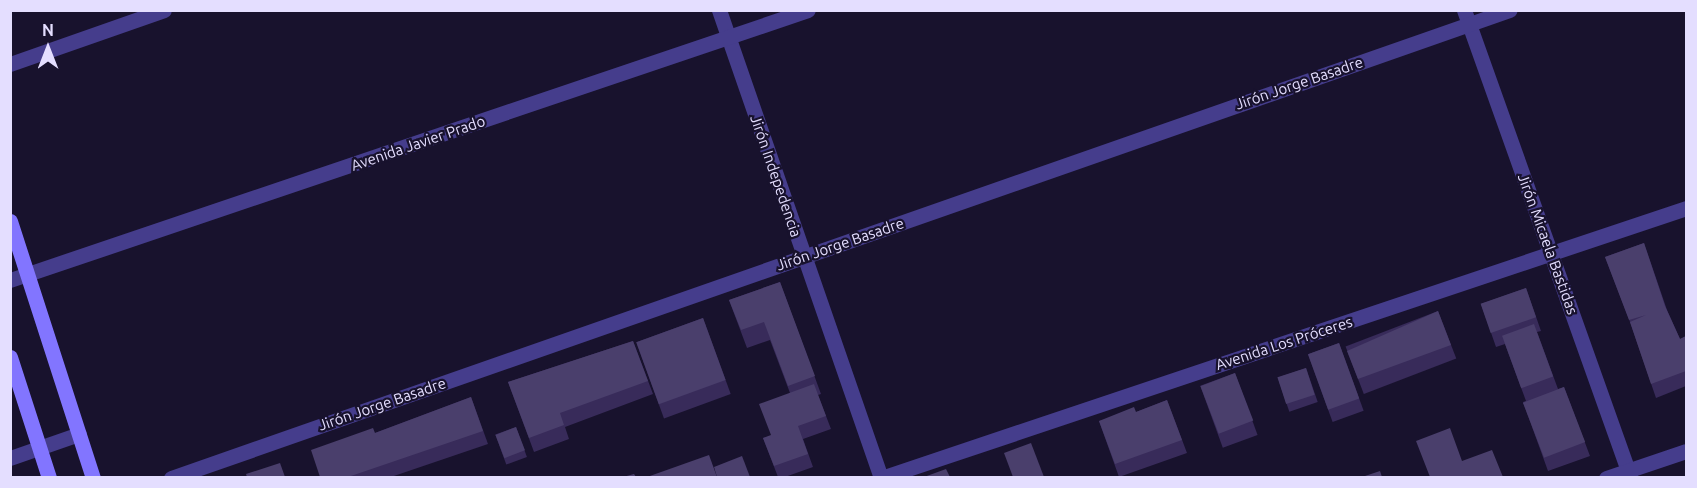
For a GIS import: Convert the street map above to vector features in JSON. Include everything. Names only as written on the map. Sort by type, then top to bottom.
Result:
[{"type":"street","points":[[10,64],[164,10]]},
{"type":"street","name":"Jirón Indepedencia","points":[[718,10],[881,477]]},
{"type":"street","name":"Avenida Javier Prado","points":[[10,280],[728,39],[808,10]]},
{"type":"street","name":"Jirón Jorge Basadre","points":[[171,477],[804,256],[1466,17],[1510,10]]},
{"type":"street","name":"Jirón Micaela Bastidas","points":[[1466,17],[1629,474]]},
{"type":"street","name":"Avenida Los Próceres","points":[[881,477],[1686,208]]},
{"type":"street","points":[[10,221],[93,477]]},
{"type":"street","points":[[10,357],[49,477]]},
{"type":"street","points":[[10,458],[79,434]]},
{"type":"street","points":[[1606,477],[1629,474],[1686,451]]},
{"type":"building","points":[[1644,243],[1665,306],[1680,339],[1686,336],[1686,371],[1651,384],[1630,322],[1646,315],[1629,320],[1605,257]]},
{"type":"building","points":[[780,282],[815,376],[788,386],[764,322],[741,330],[729,300]]},
{"type":"building","points":[[1526,288],[1536,317],[1491,333],[1481,304]]},
{"type":"building","points":[[1438,311],[1451,345],[1358,379],[1347,351]]},
{"type":"building","points":[[703,318],[726,380],[659,404],[636,342]]},
{"type":"building","points":[[1534,324],[1553,377],[1521,388],[1502,336]]},
{"type":"building","points":[[633,341],[648,381],[560,413],[564,425],[529,438],[508,382]]},
{"type":"building","points":[[1339,343],[1359,398],[1328,410],[1308,354]]},
{"type":"building","points":[[1306,368],[1315,395],[1286,404],[1277,377]]},
{"type":"building","points":[[1235,373],[1253,421],[1219,434],[1200,386]]},
{"type":"building","points":[[814,384],[826,416],[798,426],[808,454],[774,466],[763,438],[771,435],[759,404]]},
{"type":"building","points":[[1564,387],[1585,442],[1544,458],[1523,403]]},
{"type":"building","points":[[471,397],[483,431],[348,477],[320,477],[311,450],[373,428],[375,433]]},
{"type":"building","points":[[1167,400],[1182,440],[1115,464],[1099,421],[1134,407],[1136,412]]},
{"type":"building","points":[[516,427],[525,450],[504,458],[495,435]]},
{"type":"building","points":[[1450,428],[1462,461],[1492,450],[1503,477],[1430,477],[1416,441]]},
{"type":"building","points":[[1031,443],[1044,477],[1013,477],[1004,453]]},
{"type":"building","points":[[709,455],[717,477],[647,477]]},
{"type":"building","points":[[742,456],[750,477],[717,477],[714,467]]},
{"type":"building","points":[[280,463],[285,477],[247,477],[246,474]]},
{"type":"building","points":[[946,469],[950,477],[924,477]]},
{"type":"building","points":[[1380,471],[1382,477],[1362,477]]}]
